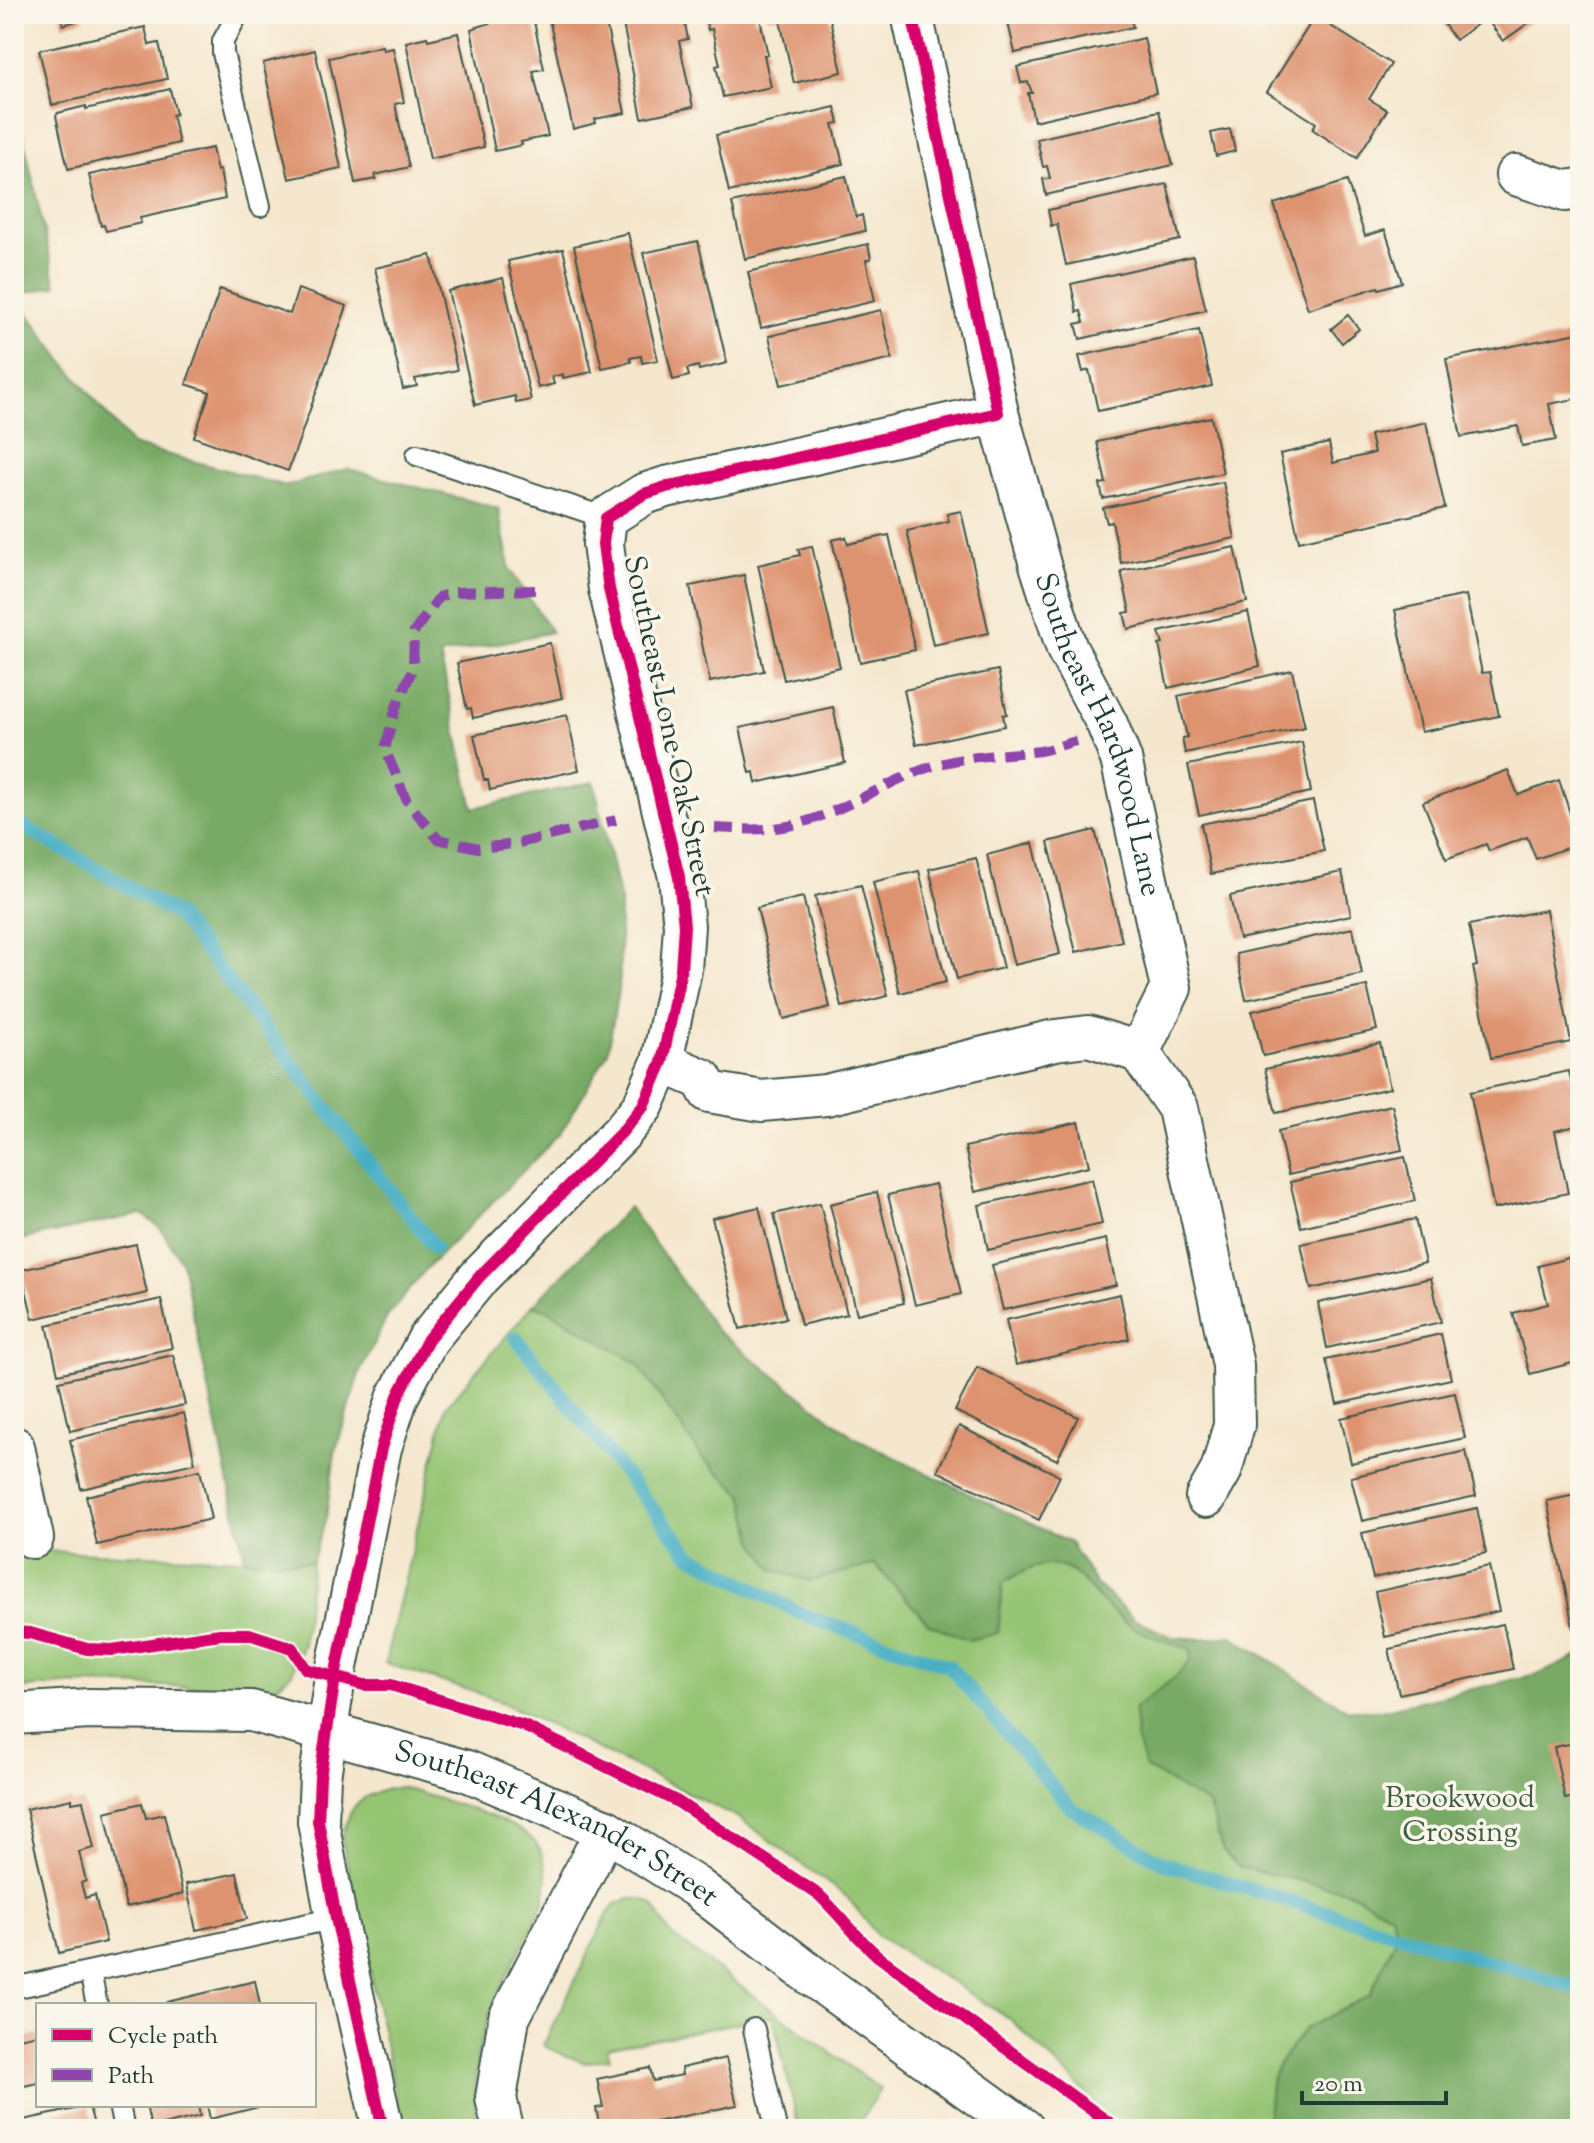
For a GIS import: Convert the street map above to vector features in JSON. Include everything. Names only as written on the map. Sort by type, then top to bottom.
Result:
[{"type":"street","points":[[912,14],[998,413]]},
{"type":"street","points":[[1516,175],[1565,191],[1580,189]]},
{"type":"street","name":"Southeast Lone Oak Street","points":[[383,2129],[336,1918],[318,1821],[326,1732],[381,1448],[398,1396],[428,1339],[480,1276],[622,1132],[643,1106],[662,1062],[681,970],[684,926],[679,877],[609,589],[603,544],[606,518],[644,494],[666,487],[998,413]]},
{"type":"street","name":"Southeast Hardwood Lane","points":[[998,413],[1067,649],[1107,724],[1121,759],[1171,988],[1139,1052]]},
{"type":"street","points":[[662,1062],[702,1079],[709,1092],[762,1101],[826,1095],[1055,1040],[1088,1036],[1139,1052],[1178,1108],[1233,1365],[1234,1425],[1221,1471],[1206,1497]]},
{"type":"street","points":[[14,1447],[33,1538]]},
{"type":"street","name":"Southeast Alexander Street","points":[[14,1714],[89,1709],[251,1711],[467,1771],[606,1830],[696,1887],[804,1970],[1024,2129]]},
{"type":"street","points":[[503,2129],[496,2098],[509,2018],[606,1830]]},
{"type":"lane","points":[[238,14],[223,41],[223,53],[260,206]]},
{"type":"lane","points":[[417,455],[606,518]]},
{"type":"lane","points":[[14,1988],[336,1918]]},
{"type":"lane","points":[[90,1972],[97,2003]]},
{"type":"lane","points":[[754,2029],[776,2129]]},
{"type":"lane","points":[[119,2107],[124,2129]]},
{"type":"green space","points":[[14,94],[56,286],[15,295],[62,360],[132,445],[286,486],[347,469],[498,508],[510,570],[552,632],[440,655],[473,808],[594,782],[620,901],[620,978],[608,1052],[561,1133],[426,1269],[387,1317],[360,1371],[347,1413],[335,1453],[326,1518],[312,1562],[245,1559],[182,1263],[161,1229],[142,1214],[14,1241]]},
{"type":"green space","name":"Brookwood Crossing","points":[[629,1207],[716,1330],[854,1437],[1070,1543],[1096,1584],[1135,1620],[1172,1637],[1201,1639],[1232,1636],[1348,1710],[1381,1710],[1542,1673],[1580,1655],[1580,2129],[1267,2129],[1271,2083],[1277,2067],[1305,2029],[1370,1995],[1397,1934],[1391,1914],[1347,1891],[1239,1867],[1223,1851],[1209,1805],[1145,1767],[1136,1738],[1135,1708],[1178,1675],[1191,1659],[1190,1649],[1132,1627],[1075,1574],[1062,1567],[1047,1565],[1028,1570],[1003,1583],[998,1633],[969,1640],[929,1624],[875,1564],[810,1581],[773,1570],[754,1540],[743,1494],[702,1457],[637,1363],[546,1309],[533,1305]]},
{"type":"green space","name":"Brookwood Crossing","points":[[533,1305],[546,1309],[637,1363],[702,1457],[743,1494],[754,1540],[810,1581],[875,1564],[929,1624],[998,1632],[1003,1583],[1028,1570],[1047,1565],[1062,1567],[1075,1574],[1132,1627],[1190,1649],[1191,1658],[1178,1675],[1135,1708],[1145,1767],[1209,1805],[1223,1851],[1239,1867],[1347,1891],[1391,1914],[1397,1934],[1370,1995],[1305,2029],[1277,2067],[1271,2083],[1267,2129],[1123,2129],[1010,2019],[878,1936],[847,1897],[739,1818],[495,1699],[385,1663],[446,1406]]},
{"type":"green space","points":[[47,1551],[312,1562],[303,1644],[292,1673],[273,1690],[250,1692],[201,1687],[77,1684],[14,1689],[14,1557]]},
{"type":"green space","points":[[400,1787],[474,1810],[513,1826],[537,1845],[545,1867],[543,1905],[502,1986],[481,2040],[475,2098],[479,2129],[403,2129],[342,1839],[349,1815],[360,1801],[367,1796]]},
{"type":"green space","points":[[628,1899],[652,1904],[676,1938],[880,2089],[856,2129],[799,2129],[773,2016],[607,2048],[610,2058],[585,2063],[543,2046],[608,1913],[616,1904]]},
{"type":"building","points":[[61,14],[82,14],[83,19],[63,25]]},
{"type":"building","points":[[520,14],[522,19],[533,17],[544,69],[533,71],[548,136],[495,151],[471,29]]},
{"type":"building","points":[[548,14],[604,14],[625,113],[595,119],[596,123],[573,129]]},
{"type":"building","points":[[621,14],[683,14],[688,39],[679,41],[693,107],[642,118]]},
{"type":"building","points":[[704,14],[754,14],[755,20],[760,19],[771,87],[723,97],[712,29],[708,30]]},
{"type":"building","points":[[767,14],[829,14],[842,72],[794,83],[779,16],[768,18]]},
{"type":"building","points":[[1006,14],[1130,14],[1133,27],[1015,53]]},
{"type":"building","points":[[1437,14],[1541,14],[1503,41],[1486,18],[1455,40]]},
{"type":"building","points":[[1315,16],[1391,64],[1369,99],[1387,110],[1357,158],[1312,129],[1316,123],[1267,92]]},
{"type":"building","points":[[145,27],[149,45],[159,43],[167,79],[52,105],[39,50]]},
{"type":"building","points":[[458,33],[484,147],[430,159],[406,42]]},
{"type":"building","points":[[1144,38],[1156,93],[1034,121],[1028,93],[1032,93],[1028,82],[1021,83],[1017,67]]},
{"type":"building","points":[[382,46],[383,50],[393,48],[404,102],[395,104],[409,167],[355,183],[329,58]]},
{"type":"building","points":[[315,50],[341,168],[289,179],[263,63]]},
{"type":"building","points":[[170,89],[179,143],[68,169],[56,116],[58,113]]},
{"type":"building","points":[[835,107],[839,123],[833,124],[843,164],[729,192],[716,135]]},
{"type":"building","points":[[1159,111],[1173,165],[1046,195],[1043,179],[1050,178],[1047,166],[1043,167],[1037,139]]},
{"type":"building","points":[[1230,129],[1235,151],[1216,156],[1211,133]]},
{"type":"building","points":[[212,148],[225,199],[140,218],[141,223],[106,231],[104,225],[101,226],[89,175]]},
{"type":"building","points":[[846,176],[856,217],[862,215],[865,231],[745,259],[732,203]]},
{"type":"building","points":[[1347,181],[1365,236],[1385,230],[1402,282],[1308,309],[1274,204]]},
{"type":"building","points":[[1167,184],[1180,240],[1066,265],[1057,224],[1051,226],[1048,210]]},
{"type":"building","points":[[628,233],[658,360],[642,363],[641,356],[630,358],[631,362],[602,368],[574,246]]},
{"type":"building","points":[[698,241],[727,363],[699,370],[698,366],[687,369],[689,376],[673,380],[643,253]]},
{"type":"building","points":[[868,244],[871,259],[866,260],[875,301],[761,328],[748,272]]},
{"type":"building","points":[[563,249],[592,372],[552,377],[554,384],[538,388],[508,261]]},
{"type":"building","points":[[431,255],[457,370],[415,379],[417,386],[403,389],[375,268]]},
{"type":"building","points":[[1193,256],[1206,310],[1080,339],[1076,324],[1084,322],[1081,311],[1077,312],[1071,284]]},
{"type":"building","points":[[503,278],[531,400],[516,403],[515,396],[475,405],[448,291]]},
{"type":"building","points":[[220,289],[290,314],[298,289],[347,306],[288,471],[194,437],[210,392],[186,384]]},
{"type":"building","points":[[881,310],[892,359],[781,385],[769,336]]},
{"type":"building","points":[[1348,315],[1359,329],[1342,343],[1331,329]]},
{"type":"building","points":[[1199,330],[1212,386],[1098,411],[1089,370],[1083,372],[1079,356]]},
{"type":"building","points":[[1578,333],[1580,398],[1549,404],[1556,440],[1522,446],[1518,426],[1461,437],[1446,359]]},
{"type":"building","points":[[1211,417],[1223,473],[1103,499],[1100,484],[1106,483],[1097,442]]},
{"type":"building","points":[[1426,422],[1445,508],[1299,541],[1280,454],[1329,443],[1333,463],[1374,453],[1370,435]]},
{"type":"building","points":[[1223,482],[1235,538],[1121,563],[1112,522],[1107,523],[1103,508]]},
{"type":"building","points":[[961,511],[989,633],[933,645],[907,531],[949,521],[947,514]]},
{"type":"building","points":[[889,535],[915,650],[860,662],[832,540],[846,537],[848,544]]},
{"type":"building","points":[[812,546],[840,667],[784,680],[758,565],[800,555],[798,549]]},
{"type":"building","points":[[1235,547],[1247,602],[1128,629],[1124,613],[1130,612],[1121,571]]},
{"type":"building","points":[[744,575],[764,671],[710,682],[690,586]]},
{"type":"building","points":[[1466,595],[1482,673],[1490,672],[1499,716],[1421,732],[1395,610]]},
{"type":"building","points":[[1248,612],[1260,666],[1168,688],[1159,632]]},
{"type":"building","points":[[550,643],[562,698],[473,718],[471,708],[467,709],[457,663]]},
{"type":"building","points":[[998,670],[1007,714],[1003,715],[1005,726],[916,745],[904,690]]},
{"type":"building","points":[[1292,670],[1305,727],[1185,753],[1182,738],[1187,737],[1178,696]]},
{"type":"building","points":[[833,707],[845,763],[756,783],[754,772],[750,773],[740,728]]},
{"type":"building","points":[[567,715],[579,770],[490,790],[488,780],[484,780],[474,735]]},
{"type":"building","points":[[1302,742],[1311,792],[1199,815],[1188,765]]},
{"type":"building","points":[[1508,770],[1518,795],[1559,780],[1580,843],[1536,859],[1527,837],[1489,851],[1486,844],[1446,859],[1423,802]]},
{"type":"building","points":[[1313,801],[1324,851],[1211,874],[1201,824]]},
{"type":"building","points":[[1095,830],[1122,941],[1076,952],[1048,842]]},
{"type":"building","points":[[1033,843],[1060,954],[1014,965],[987,855]]},
{"type":"building","points":[[976,858],[1003,968],[957,979],[929,869]]},
{"type":"building","points":[[919,871],[946,982],[900,993],[873,882]]},
{"type":"building","points":[[1342,872],[1351,915],[1239,939],[1230,896]]},
{"type":"building","points":[[861,885],[888,996],[842,1007],[815,896]]},
{"type":"building","points":[[803,897],[830,1007],[784,1019],[757,908]]},
{"type":"building","points":[[1546,910],[1571,1042],[1491,1058],[1473,967],[1477,966],[1469,925]]},
{"type":"building","points":[[1353,928],[1362,974],[1246,1000],[1236,954]]},
{"type":"building","points":[[1367,986],[1377,1030],[1263,1056],[1252,1011]]},
{"type":"building","points":[[1380,1043],[1390,1088],[1276,1113],[1265,1069]]},
{"type":"building","points":[[1569,1071],[1580,1125],[1555,1131],[1568,1193],[1494,1209],[1470,1092]]},
{"type":"building","points":[[1392,1105],[1402,1150],[1288,1175],[1278,1131]]},
{"type":"building","points":[[1079,1122],[1089,1166],[975,1192],[965,1147]]},
{"type":"building","points":[[1405,1157],[1415,1201],[1301,1227],[1290,1182]]},
{"type":"building","points":[[1092,1179],[1102,1224],[988,1250],[979,1205]]},
{"type":"building","points":[[935,1184],[961,1294],[915,1305],[888,1195]]},
{"type":"building","points":[[877,1192],[904,1303],[857,1314],[830,1204]]},
{"type":"building","points":[[820,1203],[847,1314],[801,1325],[774,1214]]},
{"type":"building","points":[[759,1207],[786,1318],[740,1329],[712,1218]]},
{"type":"building","points":[[1415,1219],[1425,1263],[1311,1289],[1301,1244]]},
{"type":"building","points":[[1106,1239],[1116,1285],[1003,1310],[992,1265]]},
{"type":"building","points":[[136,1244],[147,1293],[33,1319],[21,1270]]},
{"type":"building","points":[[1580,1255],[1580,1361],[1530,1374],[1513,1313],[1548,1304],[1538,1266]]},
{"type":"building","points":[[1431,1278],[1441,1322],[1327,1348],[1318,1303]]},
{"type":"building","points":[[1120,1294],[1129,1339],[1016,1365],[1006,1320]]},
{"type":"building","points":[[161,1299],[172,1348],[58,1374],[47,1325]]},
{"type":"building","points":[[1441,1334],[1451,1379],[1337,1404],[1326,1360]]},
{"type":"building","points":[[173,1355],[185,1405],[70,1431],[59,1381]]},
{"type":"building","points":[[977,1367],[1078,1417],[1057,1460],[955,1411]]},
{"type":"building","points":[[1455,1393],[1465,1438],[1351,1463],[1341,1418]]},
{"type":"building","points":[[184,1413],[195,1463],[81,1489],[70,1440]]},
{"type":"building","points":[[959,1426],[1060,1476],[1039,1520],[937,1471]]},
{"type":"building","points":[[1466,1451],[1476,1496],[1362,1521],[1351,1477]]},
{"type":"building","points":[[200,1470],[211,1519],[97,1545],[86,1496]]},
{"type":"building","points":[[1580,1494],[1580,1631],[1574,1632],[1547,1501]]},
{"type":"building","points":[[1477,1508],[1486,1553],[1373,1578],[1362,1533]]},
{"type":"building","points":[[1489,1566],[1499,1611],[1385,1637],[1375,1592]]},
{"type":"building","points":[[1503,1624],[1513,1669],[1399,1694],[1389,1649]]},
{"type":"building","points":[[1580,1742],[1580,1796],[1565,1799],[1554,1747]]},
{"type":"building","points":[[72,1799],[72,1803],[83,1801],[94,1848],[79,1852],[86,1881],[81,1883],[85,1898],[95,1895],[106,1942],[59,1953],[26,1809]]},
{"type":"building","points":[[142,1803],[146,1818],[164,1814],[183,1894],[126,1907],[105,1812]]},
{"type":"building","points":[[237,1873],[247,1919],[196,1930],[186,1884]]},
{"type":"building","points":[[255,1981],[260,2003],[167,2003]]},
{"type":"building","points":[[36,2034],[36,2083],[14,2088],[14,2039]]},
{"type":"building","points":[[726,2058],[737,2105],[622,2129],[600,2129],[596,2108],[603,2107],[597,2079],[650,2068],[653,2081],[682,2075],[681,2068]]},
{"type":"building","points":[[89,2107],[95,2129],[14,2129],[14,2122]]},
{"type":"building","points":[[146,2107],[198,2107],[200,2116],[151,2128]]},
{"type":"building","points":[[207,2107],[259,2107],[210,2119]]},
{"type":"waterway","points":[[14,821],[177,915],[435,1248]]},
{"type":"waterway","points":[[516,1338],[689,1554],[801,1614],[949,1666],[1071,1808],[1163,1863],[1580,1989]]},
{"type":"marked path","points":[[535,590],[453,592],[439,597],[414,632],[413,669],[396,707],[385,749],[407,801],[438,839],[478,848],[515,844],[616,820]]},
{"type":"marked path","points":[[715,828],[765,829],[802,823],[937,765],[975,757],[1040,751],[1076,741]]},
{"type":"cycle path","points":[[383,2129],[336,1918],[318,1821],[320,1777],[335,1677],[381,1448],[398,1396],[428,1339],[480,1276],[622,1132],[643,1106],[662,1062],[681,970],[684,926],[679,877],[609,589],[603,544],[606,518],[644,494],[666,487],[998,413],[912,14]]},
{"type":"cycle path","points":[[14,1632],[30,1633],[87,1649],[112,1650],[220,1634],[249,1634],[292,1648],[306,1669],[364,1685],[391,1685],[524,1726],[678,1802],[819,1895],[879,1957],[1118,2129]]}]
